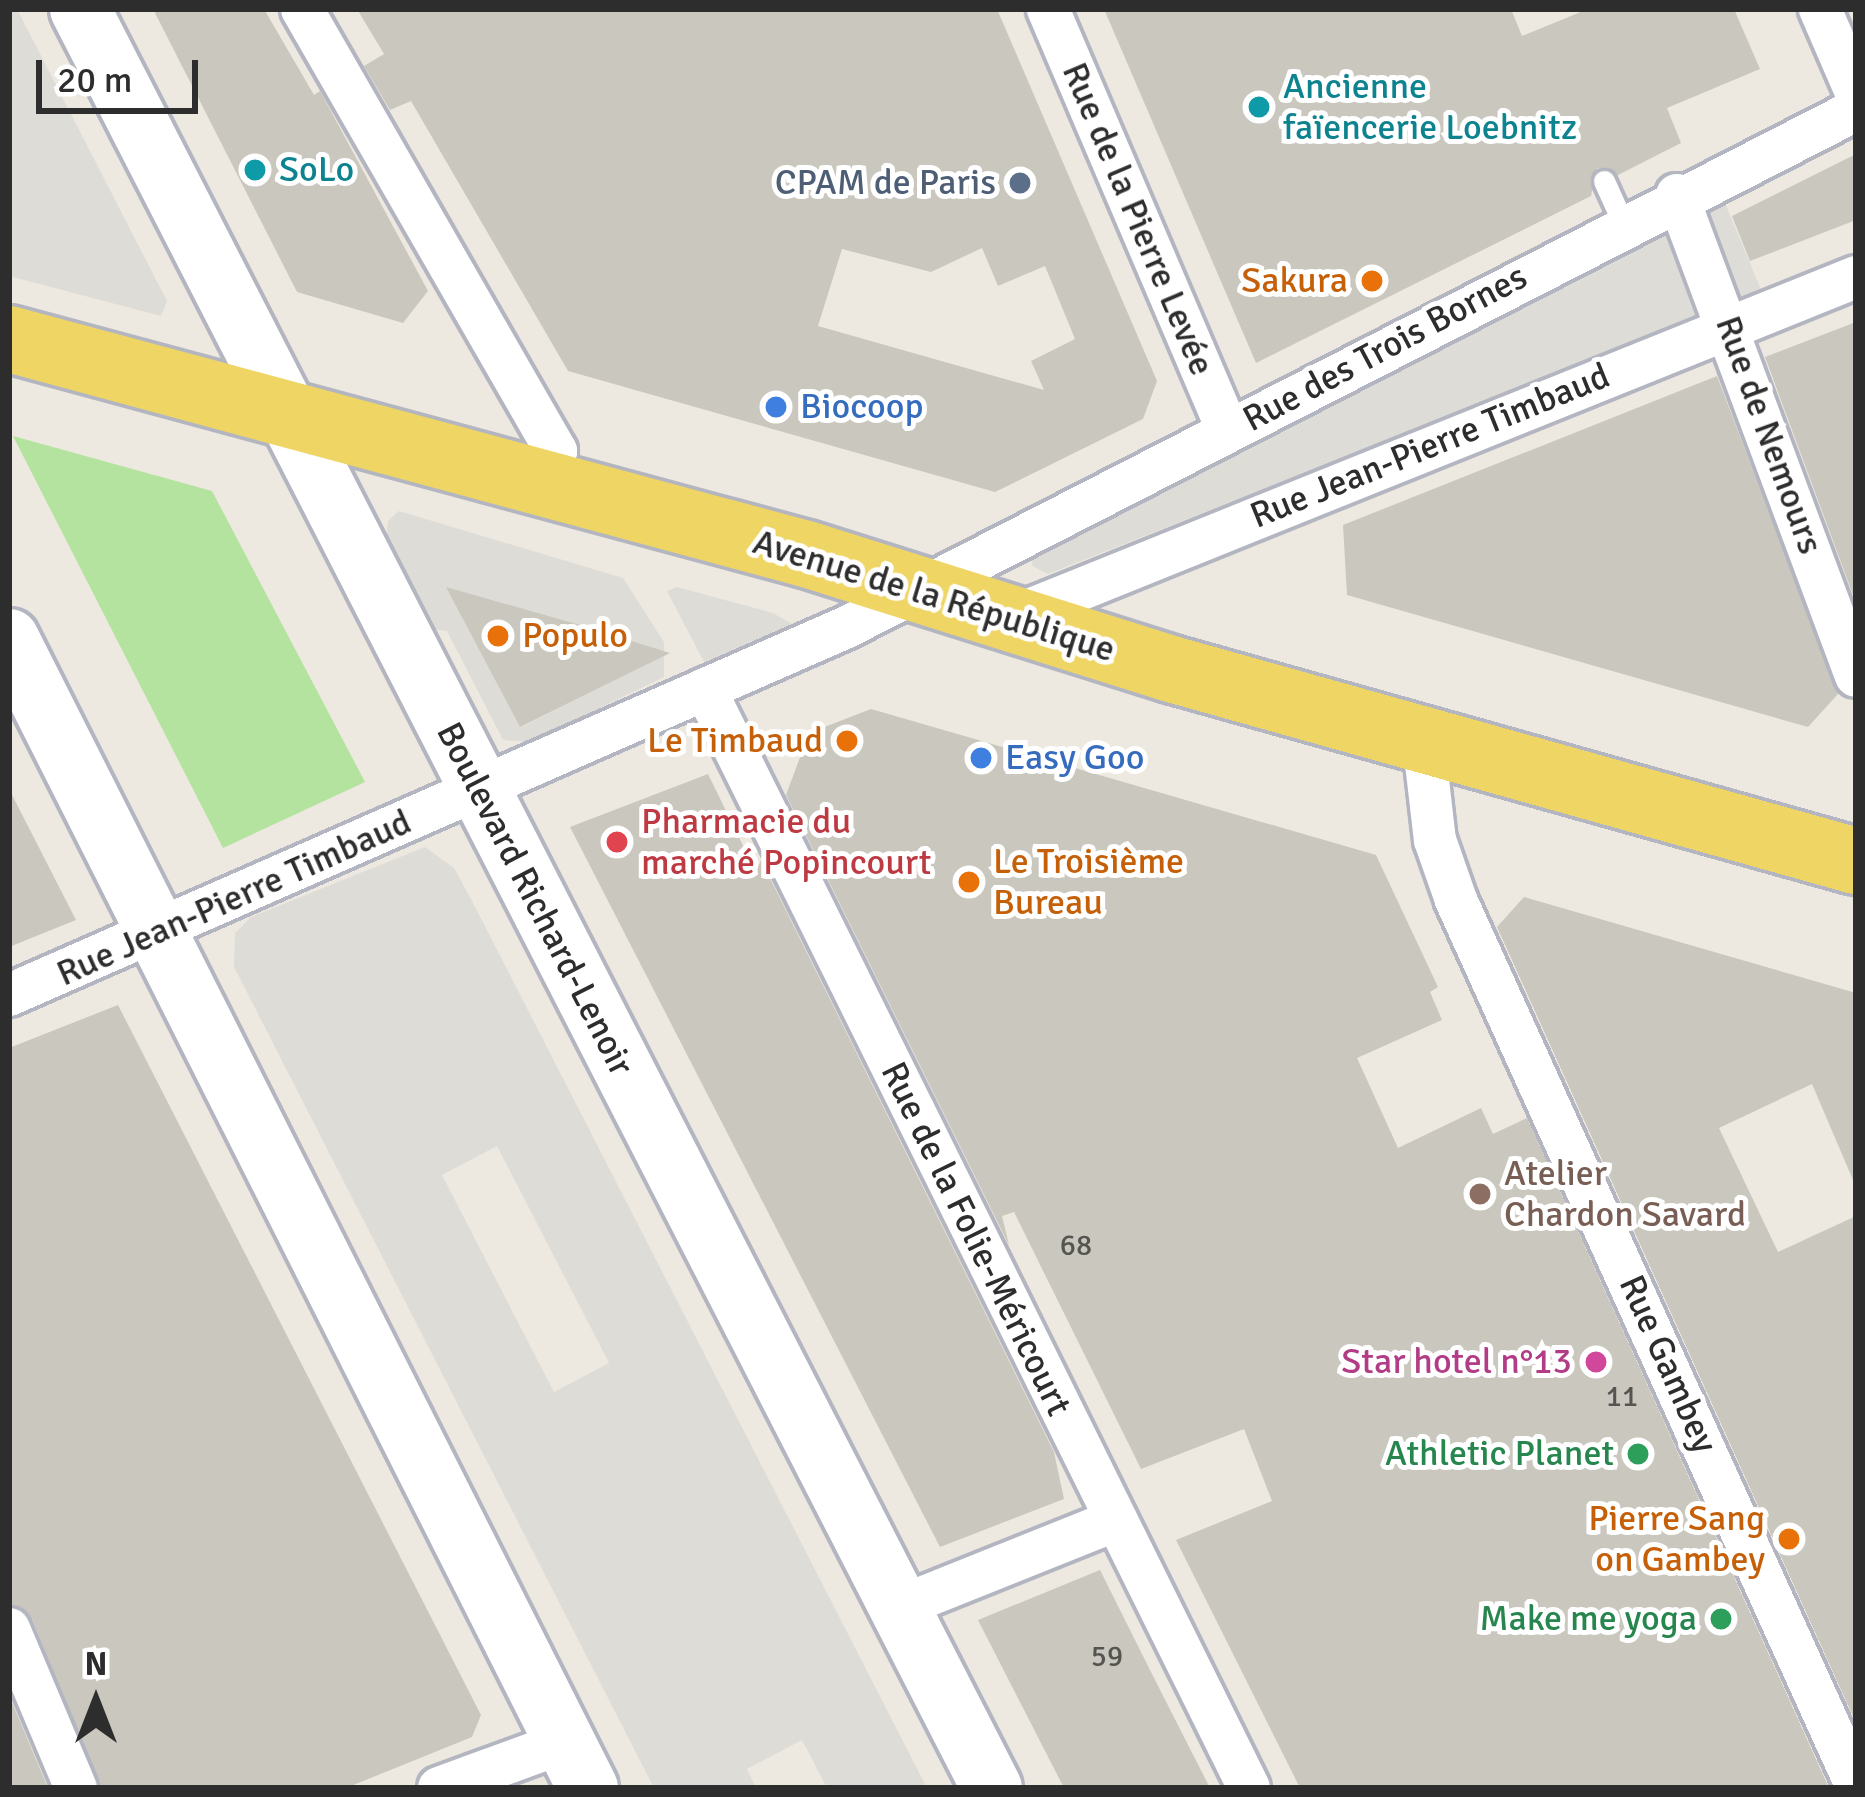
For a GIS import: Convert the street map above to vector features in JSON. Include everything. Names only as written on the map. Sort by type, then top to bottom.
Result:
[{"type":"main road","name":"Avenue de la République","points":[[9,339],[548,483],[1007,620],[1856,861]]},
{"type":"street","name":"Boulevard Richard-Lenoir","points":[[80,9],[992,1788]]},
{"type":"street","points":[[302,9],[556,451],[548,483]]},
{"type":"street","name":"Rue de la Pierre Levée","points":[[1048,9],[1228,430]]},
{"type":"street","points":[[1820,9],[1856,92]]},
{"type":"street","name":"Rue des Trois Bornes","points":[[918,592],[1677,195],[1856,110]]},
{"type":"street","name":"Rue de Nemours","points":[[1677,195],[1856,676]]},
{"type":"street","name":"Rue Jean-Pierre Timbaud","points":[[1007,620],[1856,277]]},
{"type":"street","name":"Rue Jean-Pierre Timbaud","points":[[9,995],[177,925],[918,592]]},
{"type":"street","points":[[9,639],[177,925],[576,1765],[439,1788]]},
{"type":"street","name":"Rue de la Folie-Méricourt","points":[[704,689],[1249,1788]]},
{"type":"street","name":"Rue Gambey","points":[[1423,737],[1435,840],[1456,899],[1856,1785]]},
{"type":"street","points":[[899,1607],[1116,1520]]},
{"type":"street","points":[[9,1628],[76,1788]]},
{"type":"lane","points":[[1604,181],[1623,223]]},
{"type":"green space","points":[[13,436],[212,491],[365,782],[223,848]]},
{"type":"shaded area","points":[[9,9],[17,9],[167,301],[161,316],[9,276]]},
{"type":"shaded area","points":[[1720,191],[1762,292],[1048,574],[1032,566],[1032,551]]},
{"type":"shaded area","points":[[399,511],[623,578],[664,642],[664,677],[529,742],[503,740],[447,631],[424,628],[386,544],[388,521]],"holes":[[[461,615],[641,667],[521,727]]]},
{"type":"shaded area","points":[[677,587],[773,613],[792,624],[704,662],[667,591]]},
{"type":"shaded area","points":[[425,847],[454,868],[927,1788],[827,1788],[802,1740],[747,1769],[756,1788],[654,1788],[234,967],[235,933],[251,917]],"holes":[[[497,1146],[609,1363],[554,1392],[442,1175]]]},
{"type":"building","points":[[153,9],[264,9],[314,95],[320,91],[428,291],[403,323],[297,292]]},
{"type":"building","points":[[357,9],[997,9],[1157,381],[1143,419],[995,492],[568,371],[411,101],[390,110],[364,66],[384,54]],"holes":[[[982,248],[998,286],[1045,266],[1075,339],[1031,361],[1044,390],[818,326],[842,249],[931,272]]]},
{"type":"building","points":[[1104,9],[1511,9],[1522,36],[1588,9],[1734,9],[1760,69],[1667,108],[1681,143],[1618,175],[1597,168],[1591,196],[1256,363]]},
{"type":"building","points":[[1856,154],[1856,220],[1750,261],[1732,216]]},
{"type":"building","points":[[1856,322],[1856,603],[1765,357]]},
{"type":"building","points":[[1717,376],[1838,694],[1808,727],[1347,595],[1343,525]]},
{"type":"building","points":[[446,587],[587,627],[670,653],[520,727]]},
{"type":"building","points":[[871,709],[1376,855],[1438,987],[1430,992],[1442,1020],[1357,1058],[1398,1148],[1481,1108],[1493,1134],[1527,1118],[1829,1788],[1300,1788],[1176,1540],[1272,1501],[1244,1429],[1141,1469],[1014,1212],[1002,1216],[1009,1245],[786,795],[809,733]]},
{"type":"building","points":[[708,774],[756,872],[761,860],[1054,1452],[1064,1499],[940,1547],[570,827]]},
{"type":"building","points":[[9,789],[76,920],[9,947]]},
{"type":"building","points":[[1524,897],[1856,993],[1856,1187],[1812,1084],[1719,1128],[1778,1252],[1856,1216],[1856,1723],[1497,927]]},
{"type":"building","points":[[118,1005],[481,1715],[472,1737],[346,1788],[101,1788],[32,1619],[9,1604],[9,1048]]},
{"type":"building","points":[[1100,1570],[1210,1788],[1064,1788],[978,1620]]},
{"type":"building","points":[[9,1695],[48,1788],[9,1788]]},
{"type":"place","name":"Ancienne faïencerie Loebnitz","points":[[1259,107]]},
{"type":"place","name":"SoLo","points":[[255,170]]},
{"type":"place","name":"CPAM de Paris","points":[[1020,183]]},
{"type":"place","name":"Sakura","points":[[1372,281]]},
{"type":"place","name":"Biocoop","points":[[776,407]]},
{"type":"place","name":"Populo","points":[[498,636]]},
{"type":"place","name":"Le Timbaud","points":[[847,741]]},
{"type":"place","name":"Easy Goo","points":[[981,758]]},
{"type":"place","name":"Pharmacie du marché Popincourt","points":[[617,842]]},
{"type":"place","name":"Le Troisième Bureau","points":[[969,882]]},
{"type":"place","name":"Atelier Chardon Savard","points":[[1480,1194]]},
{"type":"place","name":"Star hotel n°13","points":[[1596,1362]]},
{"type":"place","name":"Athletic Planet","points":[[1638,1454]]},
{"type":"place","name":"Pierre Sang on Gambey","points":[[1789,1539]]},
{"type":"place","name":"Make me yoga","points":[[1721,1619]]}]
